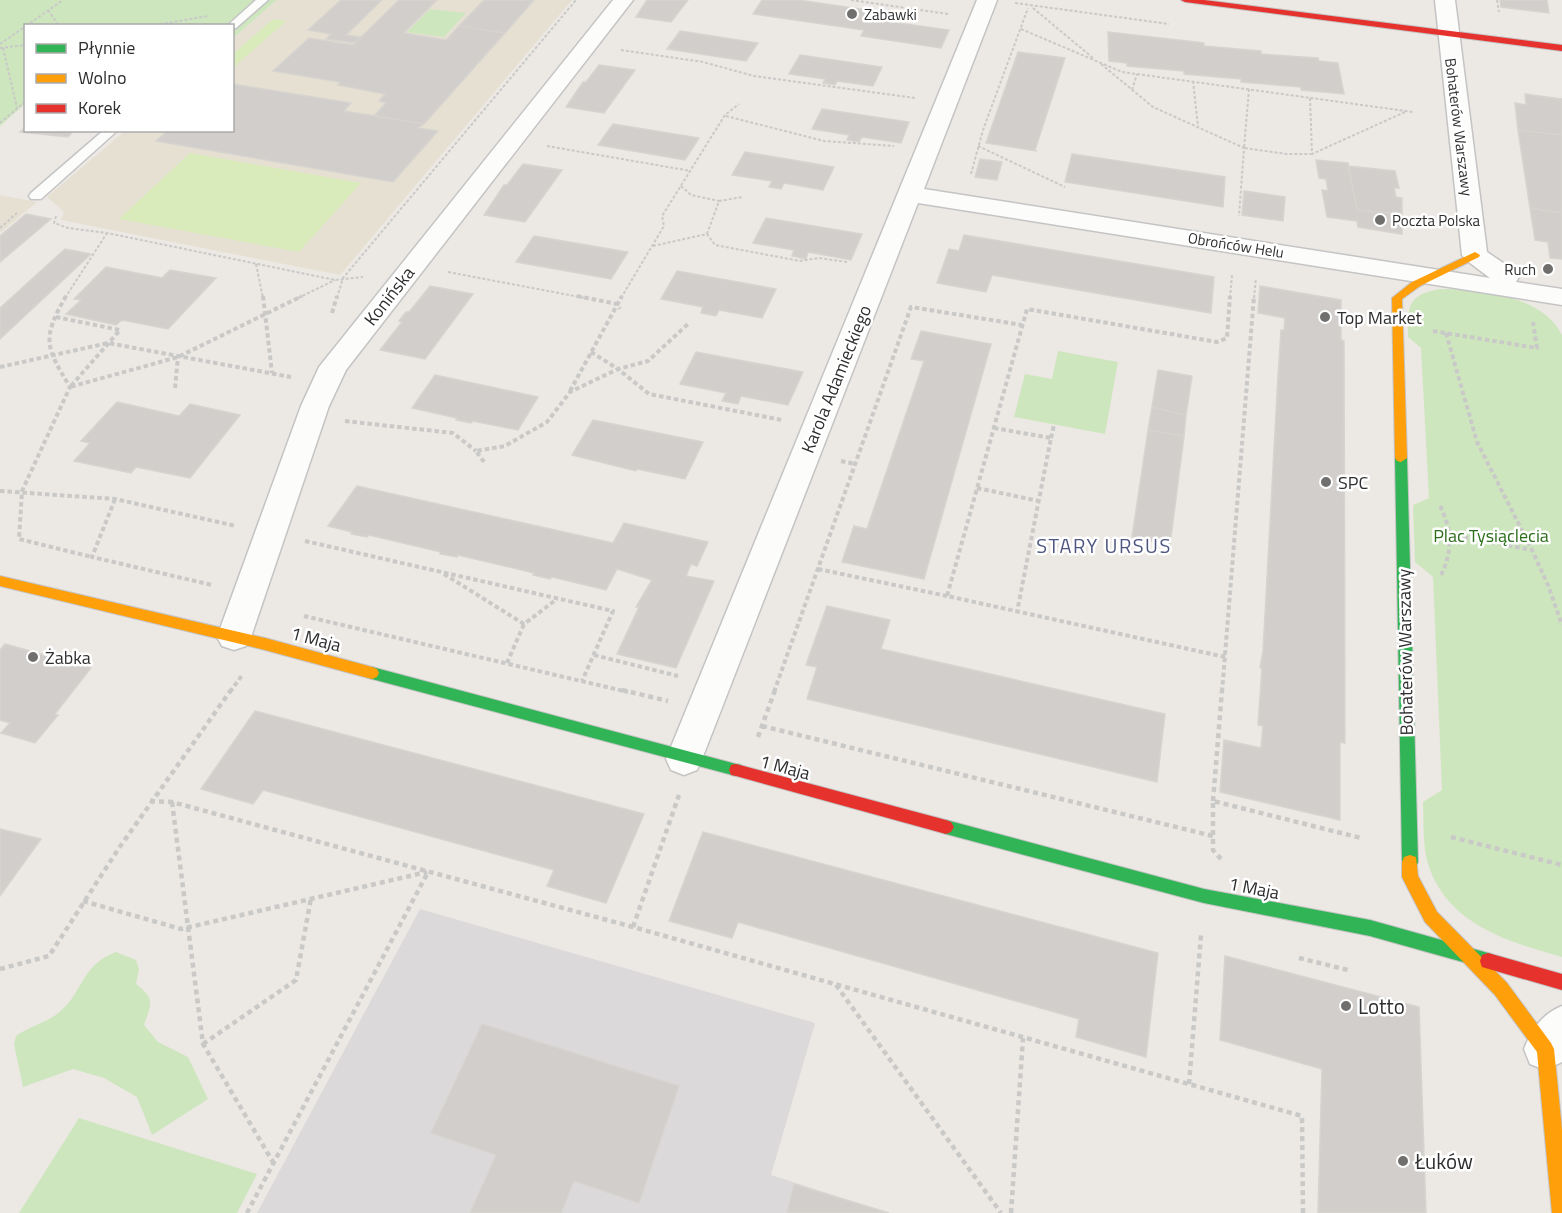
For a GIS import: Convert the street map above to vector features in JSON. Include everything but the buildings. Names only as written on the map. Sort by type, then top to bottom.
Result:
[{"type":"street","name":"Konińska","points":[[234,637],[315,406],[333,367],[623,0]]},
{"type":"street","name":"Karola Adamieckiego","points":[[683,772],[690,707],[910,194],[987,0]]},
{"type":"street","points":[[1185,0],[1562,48]]},
{"type":"street","name":"Bohaterów Warszawy","points":[[1445,0],[1475,255],[1448,270],[1428,275],[1409,285],[1396,298],[1410,877],[1431,917],[1466,956],[1501,989],[1522,1015],[1553,1038],[1561,1213]]},
{"type":"street","name":"Obrońców Helu","points":[[910,194],[963,202],[1234,256],[1428,275],[1562,297]]},
{"type":"street","points":[[1475,255],[1489,267],[1533,292],[1562,314]]},
{"type":"street","name":"1 Maja","points":[[0,581],[265,644],[683,772],[736,772],[1204,896],[1370,928],[1562,982]]},
{"type":"lane","points":[[234,24],[263,0]]},
{"type":"lane","points":[[36,196],[110,132]]},
{"type":"path","points":[[29,24],[63,0]]},
{"type":"path","points":[[343,278],[576,0]]},
{"type":"path","points":[[851,0],[958,15]]},
{"type":"path","points":[[1497,0],[1500,16]]},
{"type":"path","points":[[963,202],[978,146],[1028,8]]},
{"type":"path","points":[[1033,8],[1153,107],[1244,148],[1287,154],[1312,154],[1406,111]]},
{"type":"path","points":[[48,10],[57,24]]},
{"type":"path","points":[[163,24],[251,10]]},
{"type":"path","points":[[1,47],[24,28]]},
{"type":"path","points":[[1021,29],[1122,72],[1413,112]]},
{"type":"path","points":[[1,47],[24,45]]},
{"type":"path","points":[[1,47],[17,108]]},
{"type":"path","points":[[621,50],[703,62],[754,76],[922,99]]},
{"type":"path","points":[[1132,90],[1137,74]]},
{"type":"path","points":[[1193,81],[1198,127]]},
{"type":"path","points":[[947,596],[1027,309],[1217,342],[1227,338],[1249,89]]},
{"type":"path","points":[[1310,98],[1312,154]]},
{"type":"path","points":[[1,122],[24,102]]},
{"type":"path","points":[[476,450],[505,446],[547,422],[570,392],[617,304],[664,226],[662,216],[725,115],[739,104]]},
{"type":"path","points":[[725,115],[837,142],[902,147]]},
{"type":"path","points":[[545,145],[691,171]]},
{"type":"path","points":[[978,146],[1071,190]]},
{"type":"path","points":[[681,186],[692,195],[719,201],[743,197]]},
{"type":"path","points":[[36,196],[57,213],[54,223],[68,228],[107,233],[335,280]]},
{"type":"path","points":[[707,234],[719,201]]},
{"type":"path","points":[[70,387],[51,354],[48,339],[61,303],[107,233]]},
{"type":"path","points":[[652,246],[707,234]]},
{"type":"path","points":[[707,234],[715,245],[770,257],[800,261],[819,258],[851,262]]},
{"type":"path","points":[[256,264],[266,312],[272,374]]},
{"type":"path","points":[[70,387],[178,357],[266,312],[343,278],[434,270],[617,304],[620,309]]},
{"type":"path","points":[[1229,866],[1213,850],[1213,801],[1256,271]]},
{"type":"path","points":[[736,772],[746,749],[756,743],[911,307],[1022,326]]},
{"type":"path","points":[[56,317],[120,330],[70,387],[22,491],[19,539],[229,589],[248,598]]},
{"type":"path","points":[[1433,331],[1537,348],[1532,321]]},
{"type":"path","points":[[570,392],[618,369],[648,361],[689,323]]},
{"type":"path","points":[[1446,333],[1477,442],[1532,550],[1548,585],[1562,626]]},
{"type":"path","points":[[0,367],[108,343],[301,379]]},
{"type":"path","points":[[591,352],[618,369],[649,394],[789,421]]},
{"type":"path","points":[[175,388],[178,357]]},
{"type":"path","points":[[338,420],[453,433],[476,450],[484,462]]},
{"type":"path","points":[[1017,612],[1054,425]]},
{"type":"path","points":[[994,428],[1051,438]]},
{"type":"path","points":[[977,488],[1039,501]]},
{"type":"path","points":[[0,491],[115,499],[613,611],[582,681]]},
{"type":"path","points":[[92,557],[115,499]]},
{"type":"path","points":[[1449,534],[1532,550]]},
{"type":"path","points":[[818,568],[1225,657]]},
{"type":"path","points":[[441,572],[525,624]]},
{"type":"path","points":[[507,663],[525,624],[557,598]]},
{"type":"path","points":[[0,969],[49,956],[150,801],[265,644],[286,611],[690,707],[685,678],[594,655]]},
{"type":"path","points":[[762,726],[1213,836]]},
{"type":"path","points":[[633,927],[683,772]]},
{"type":"path","points":[[150,801],[172,802],[633,927],[1302,1116],[1303,1213]]},
{"type":"path","points":[[1213,801],[1360,838]]},
{"type":"path","points":[[172,802],[190,927],[203,1044],[273,1162]]},
{"type":"path","points":[[1451,837],[1562,865]]},
{"type":"path","points":[[83,901],[181,929],[428,872]]},
{"type":"path","points":[[247,1213],[428,872]]},
{"type":"path","points":[[1189,1084],[1204,896]]},
{"type":"path","points":[[203,1044],[296,980],[310,898]]},
{"type":"path","points":[[836,985],[1001,1213]]},
{"type":"path","points":[[1011,1213],[1023,1038]]},
{"type":"shaded area","points":[[277,0],[572,0],[340,275],[61,220],[64,212],[47,197],[124,132],[234,132],[234,37]]},
{"type":"shaded area","points":[[0,195],[37,202],[0,233]]},
{"type":"shaded area","points":[[420,909],[815,1023],[771,1175],[889,1213],[257,1213]]},
{"type":"green space","points":[[0,0],[277,0],[234,37],[234,24],[24,24],[24,105],[0,126]]},
{"type":"green space","points":[[430,9],[466,13],[444,37],[407,32]]},
{"type":"green space","points":[[273,19],[286,21],[234,67],[234,53]]},
{"type":"green space","points":[[190,153],[361,183],[299,252],[119,219]]},
{"type":"green space","name":"Plac Tysiąclecia","points":[[1440,289],[1473,290],[1526,303],[1541,311],[1562,335],[1562,957],[1502,937],[1466,917],[1438,887],[1425,851],[1423,802],[1442,790],[1433,577],[1415,562],[1413,505],[1429,498],[1421,348],[1408,337],[1408,327],[1409,310],[1415,299]]},
{"type":"green space","points":[[1058,351],[1118,362],[1105,434],[1014,417],[1025,374],[1052,379]]},
{"type":"green space","points":[[116,952],[136,960],[139,969],[136,984],[147,994],[150,1002],[144,1025],[158,1042],[188,1057],[208,1099],[152,1135],[137,1097],[104,1078],[73,1069],[23,1087],[14,1044],[16,1036],[57,1014],[66,1006],[95,964]]},
{"type":"green space","points":[[79,1118],[257,1174],[237,1213],[19,1213]]},
{"type":"traffic: fast","points":[[1401,458],[1410,862]]},
{"type":"traffic: fast","points":[[372,673],[736,770]]},
{"type":"traffic: fast","points":[[946,827],[1204,896],[1370,928],[1488,961]]},
{"type":"traffic: slow","points":[[1401,458],[1397,298],[1416,284],[1475,255]]},
{"type":"traffic: slow","points":[[0,581],[265,644],[372,673]]},
{"type":"traffic: slow","points":[[1410,862],[1410,877],[1431,917],[1501,989],[1545,1049],[1561,1213]]},
{"type":"traffic: jam","points":[[1185,0],[1562,48]]},
{"type":"traffic: jam","points":[[736,770],[946,827]]},
{"type":"traffic: jam","points":[[1488,961],[1562,982]]},
{"type":"place","name":"Zabawki","points":[[852,14]]},
{"type":"place","name":"Poczta Polska","points":[[1380,220]]},
{"type":"place","name":"Ruch","points":[[1548,269]]},
{"type":"place","name":"Top Market","points":[[1325,317]]},
{"type":"place","name":"SPC","points":[[1326,482]]},
{"type":"place","name":"Żabka","points":[[33,657]]},
{"type":"place","name":"Lotto","points":[[1346,1006]]},
{"type":"place","name":"Łuków","points":[[1403,1161]]},
{"type":"district","name":"STARY URSUS","points":[[1104,545]]}]
